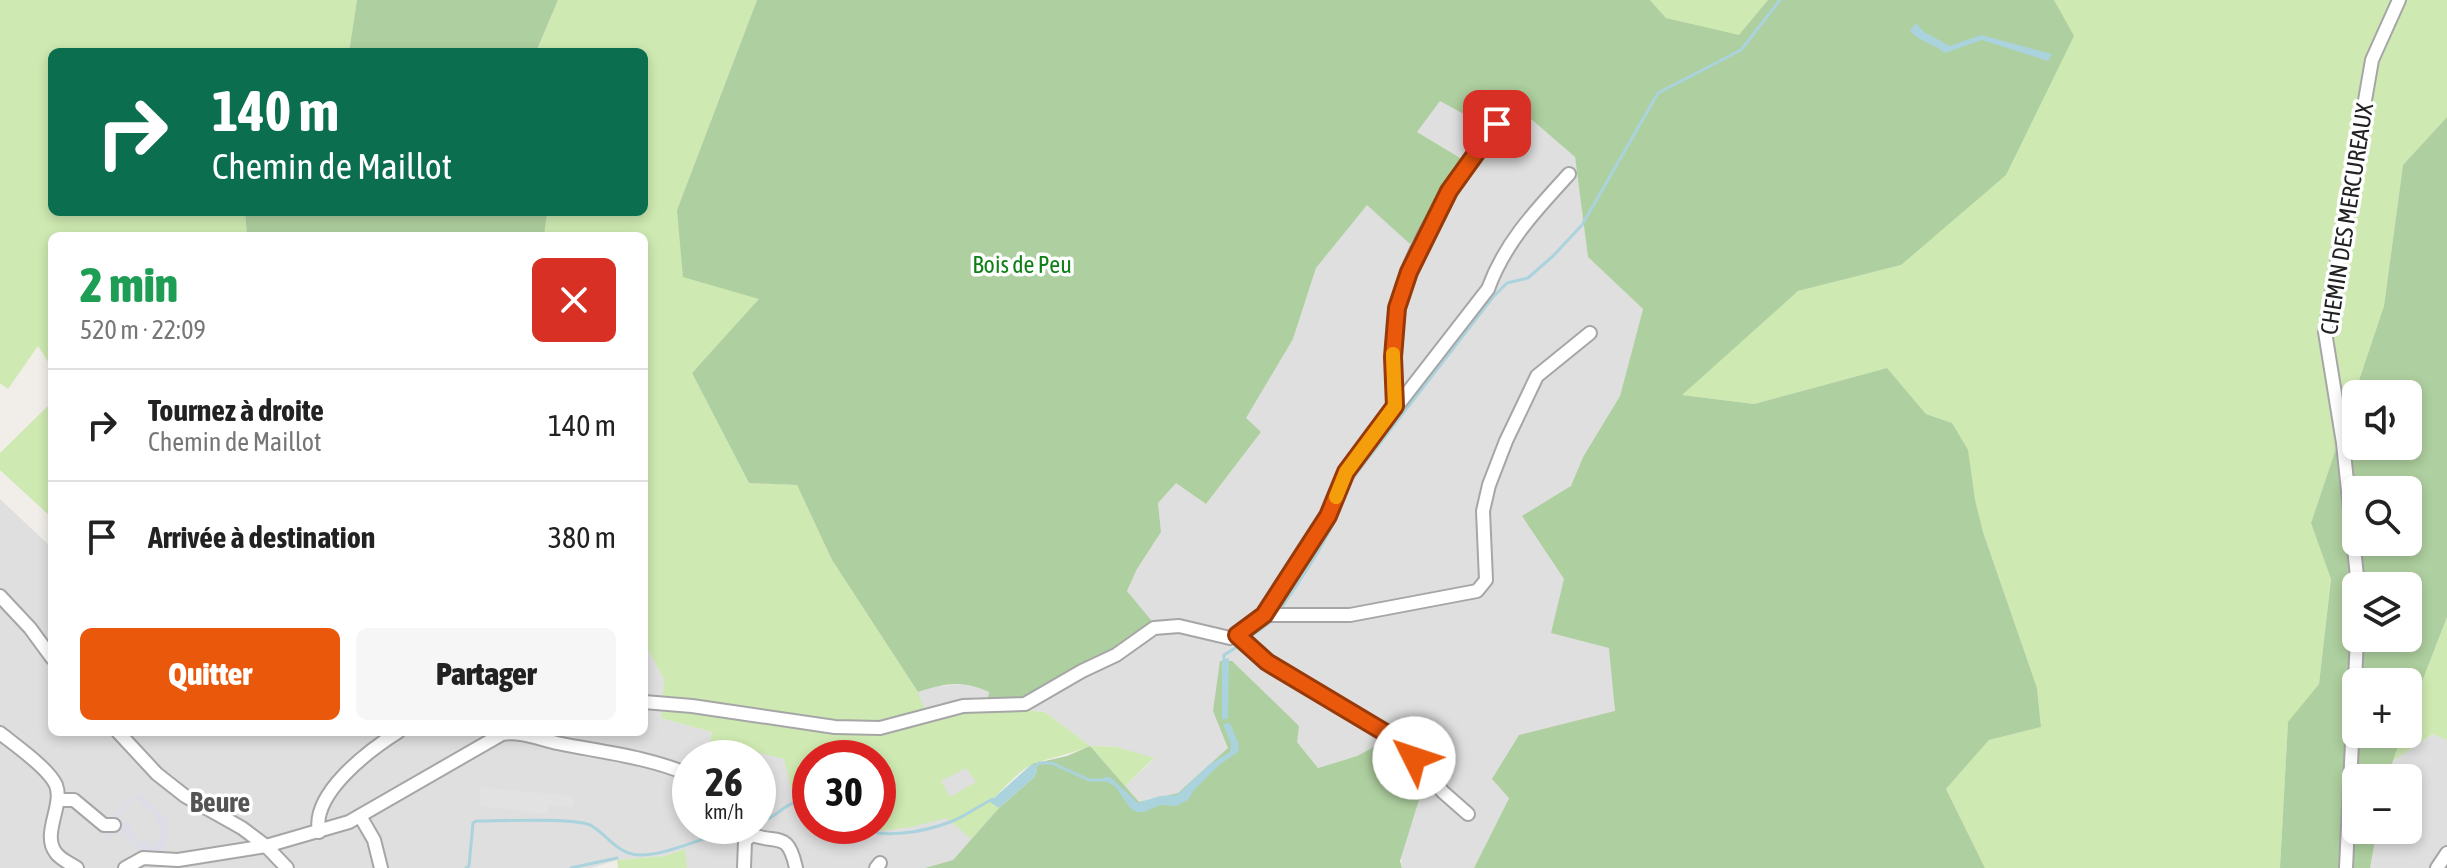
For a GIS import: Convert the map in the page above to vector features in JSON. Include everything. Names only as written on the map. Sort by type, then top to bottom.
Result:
[{"type":"street","name":"CHEMIN DES MERCUREAUX","points":[[2357,572],[2343,443],[2325,332],[2372,60],[2399,0]]},
{"type":"street","points":[[1395,406],[1393,357],[1397,308],[1409,272],[1449,191],[1497,124]]},
{"type":"street","points":[[1241,640],[1271,616],[1328,516],[1346,472],[1488,289],[1497,263],[1525,221],[1569,174]]},
{"type":"street","points":[[1271,616],[1350,615],[1477,591],[1486,580],[1483,511],[1489,485],[1506,441],[1537,376],[1590,333]]},
{"type":"street","points":[[0,596],[48,653]]},
{"type":"street","points":[[648,702],[835,727],[880,728],[963,706],[1025,704],[1116,655],[1154,628],[1179,626],[1241,640],[1280,670],[1399,741],[1443,792],[1468,814]]},
{"type":"street","points":[[2346,868],[2356,652]]},
{"type":"street","points":[[0,733],[49,775],[56,786],[58,800],[51,838],[56,853],[77,868]]},
{"type":"street","points":[[122,736],[157,774],[185,796],[242,828],[266,846],[287,868]]},
{"type":"street","points":[[319,832],[317,821],[331,788],[393,736]]},
{"type":"street","points":[[125,868],[143,858],[178,860],[266,846],[319,832],[360,816],[499,736]]},
{"type":"street","points":[[533,736],[672,768]]},
{"type":"street","points":[[58,800],[74,800],[104,825],[114,825]]},
{"type":"street","points":[[360,816],[374,840],[381,868]]},
{"type":"street","points":[[776,837],[785,842],[796,868]]},
{"type":"street","points":[[744,868],[745,844]]},
{"type":"street","points":[[2437,868],[2447,853]]},
{"type":"shaded area","points":[[1440,100],[1489,128],[1510,101],[1575,157],[1588,257],[1643,309],[1620,396],[1583,457],[1571,487],[1523,517],[1610,648],[1615,712],[1519,735],[1509,797],[1474,868],[1402,868],[1389,739],[1357,756],[1318,768],[1297,742],[1213,710],[1229,748],[1178,793],[1139,802],[1125,786],[1154,759],[1117,747],[1090,746],[1045,712],[987,707],[928,719],[918,692],[969,683],[990,692],[988,698],[1029,697],[1154,625],[1127,591],[1161,532],[1158,503],[1176,482],[1206,504],[1261,432],[1245,419],[1293,339],[1316,268],[1367,204],[1411,244],[1462,159],[1417,132]]},
{"type":"shaded area","points":[[0,499],[48,544],[48,736],[648,736],[648,649],[664,679],[661,718],[712,732],[710,740],[672,740],[672,844],[776,844],[776,757],[785,759],[792,790],[792,844],[896,844],[896,794],[940,781],[966,767],[999,808],[953,860],[925,868],[687,868],[685,849],[665,856],[617,860],[592,868],[0,868]]},
{"type":"shaded area","points":[[2434,734],[2447,740],[2447,868],[2370,868],[2374,844],[2422,844],[2422,764],[2390,764],[2413,748],[2422,748],[2422,742]]},
{"type":"shaded area","points":[[479,787],[574,796],[573,807],[549,805],[548,814],[480,806]]},
{"type":"shaded area","points":[[142,794],[169,821],[164,850],[165,866],[144,864],[142,852],[117,830],[108,839],[103,834],[106,822],[129,799]],"holes":[[[138,799],[146,810],[151,809],[161,832],[156,843],[150,846],[147,841],[138,843],[128,821],[123,822],[120,814]]]},
{"type":"green space","points":[[0,0],[357,0],[350,48],[48,48],[48,216],[245,216],[247,232],[48,232],[48,362],[38,346],[8,389],[0,383]]},
{"type":"green space","points":[[357,0],[558,0],[538,48],[350,48]]},
{"type":"green space","points":[[558,0],[757,0],[677,210],[760,299],[692,373],[749,483],[797,485],[832,560],[918,692],[928,718],[988,707],[1045,712],[1090,746],[1023,770],[994,798],[990,798],[999,808],[971,839],[947,818],[896,829],[896,740],[792,740],[792,791],[784,759],[776,757],[776,740],[710,740],[712,732],[661,718],[664,679],[648,649],[648,232],[543,232],[546,216],[648,216],[648,48],[538,48]],"holes":[[[966,768],[976,782],[950,797],[941,781]]]},
{"type":"green space","name":"Bois de Peu","points":[[757,0],[1650,0],[1666,18],[1739,35],[1768,0],[2054,0],[2074,36],[2006,175],[1901,265],[1798,291],[1682,395],[1754,404],[1887,368],[1926,414],[1952,423],[1968,450],[1983,532],[2037,688],[2041,727],[1989,740],[1946,789],[1985,868],[1474,868],[1509,798],[1492,779],[1519,735],[1615,711],[1609,648],[1551,633],[1564,579],[1522,516],[1571,486],[1583,457],[1620,396],[1643,309],[1588,257],[1575,157],[1510,101],[1489,128],[1440,101],[1417,132],[1462,159],[1410,244],[1367,205],[1316,268],[1293,339],[1246,418],[1261,432],[1206,504],[1176,483],[1158,503],[1161,532],[1127,591],[1155,625],[1029,697],[988,699],[989,692],[962,684],[918,692],[832,560],[797,485],[749,483],[692,373],[759,299],[683,277],[677,210]]},
{"type":"green space","points":[[1650,0],[1768,0],[1739,36],[1666,18]]},
{"type":"green space","points":[[2054,0],[2447,0],[2447,117],[2403,165],[2384,306],[2359,380],[2342,380],[2342,431],[2311,523],[2331,578],[2319,684],[2288,723],[2280,868],[1985,868],[1946,789],[1989,740],[2041,727],[2037,688],[1983,532],[1952,423],[1926,414],[1887,368],[1754,404],[1681,395],[1798,291],[1901,265],[2073,37]]},
{"type":"green space","points":[[2447,117],[2447,617],[2422,682],[2422,668],[2342,668],[2342,748],[2397,748],[2392,764],[2342,764],[2342,844],[2374,844],[2370,868],[2280,868],[2288,722],[2319,684],[2331,579],[2311,523],[2342,431],[2342,460],[2422,460],[2422,380],[2359,380],[2384,306],[2403,165]]},
{"type":"green space","points":[[245,216],[546,216],[544,232],[247,232]]},
{"type":"green space","points":[[48,406],[48,514],[0,470],[0,453]]},
{"type":"green space","points":[[2447,617],[2447,740],[2433,734],[2422,741],[2422,682]]},
{"type":"green space","points":[[1220,661],[1232,661],[1299,726],[1297,742],[1318,768],[1357,756],[1389,739],[1426,777],[1400,861],[1402,868],[925,868],[953,860],[999,808],[1034,777],[1037,770],[1032,764],[1067,756],[1090,746],[1139,802],[1178,793],[1228,748],[1213,711]]},
{"type":"green space","points":[[1090,746],[1117,747],[1154,758],[1125,786]]},
{"type":"green space","points":[[2396,748],[2412,748],[2390,763]]},
{"type":"green space","points":[[685,849],[687,868],[618,868],[617,860],[665,856]]},
{"type":"water","points":[[1916,23],[1924,32],[1950,46],[1981,35],[2052,54],[2048,61],[1982,40],[1945,53],[1910,31]]},
{"type":"water","points":[[1229,658],[1228,718],[1222,720],[1222,660]]},
{"type":"water","points":[[1230,723],[1239,745],[1238,752],[1218,766],[1188,800],[1176,806],[1160,805],[1137,812],[1130,808],[1115,786],[1105,781],[1104,777],[1110,777],[1138,803],[1160,796],[1177,795],[1210,764],[1230,752],[1231,744],[1223,724]]},
{"type":"water","points":[[1032,764],[1037,770],[1034,777],[999,808],[990,802],[990,798],[994,798]]},
{"type":"waterway","points":[[1279,611],[1328,534],[1349,483],[1493,297],[1507,283],[1528,278],[1582,225],[1658,93],[1741,50],[1780,0]]},
{"type":"waterway","points":[[1246,640],[1272,621]]},
{"type":"waterway","points":[[1224,665],[1224,655],[1240,645]]},
{"type":"waterway","points":[[1033,769],[1039,763],[1052,763],[1089,780],[1107,780]]},
{"type":"waterway","points":[[896,833],[955,820],[989,801]]},
{"type":"waterway","points":[[776,814],[792,804]]},
{"type":"waterway","points":[[466,868],[469,866],[473,823],[476,821],[555,820],[584,823],[624,851],[638,855],[688,844]]},
{"type":"waterway","points":[[571,868],[617,858]]},
{"type":"slow traffic","points":[[1336,497],[1346,472],[1395,406],[1393,354]]},
{"type":"district","name":"Beure","points":[[220,802]]},
{"type":"route","points":[[1414,758],[1399,741],[1267,662],[1237,635],[1264,615],[1328,516],[1346,472],[1395,406],[1393,357],[1397,308],[1409,272],[1449,191],[1497,124]]}]
